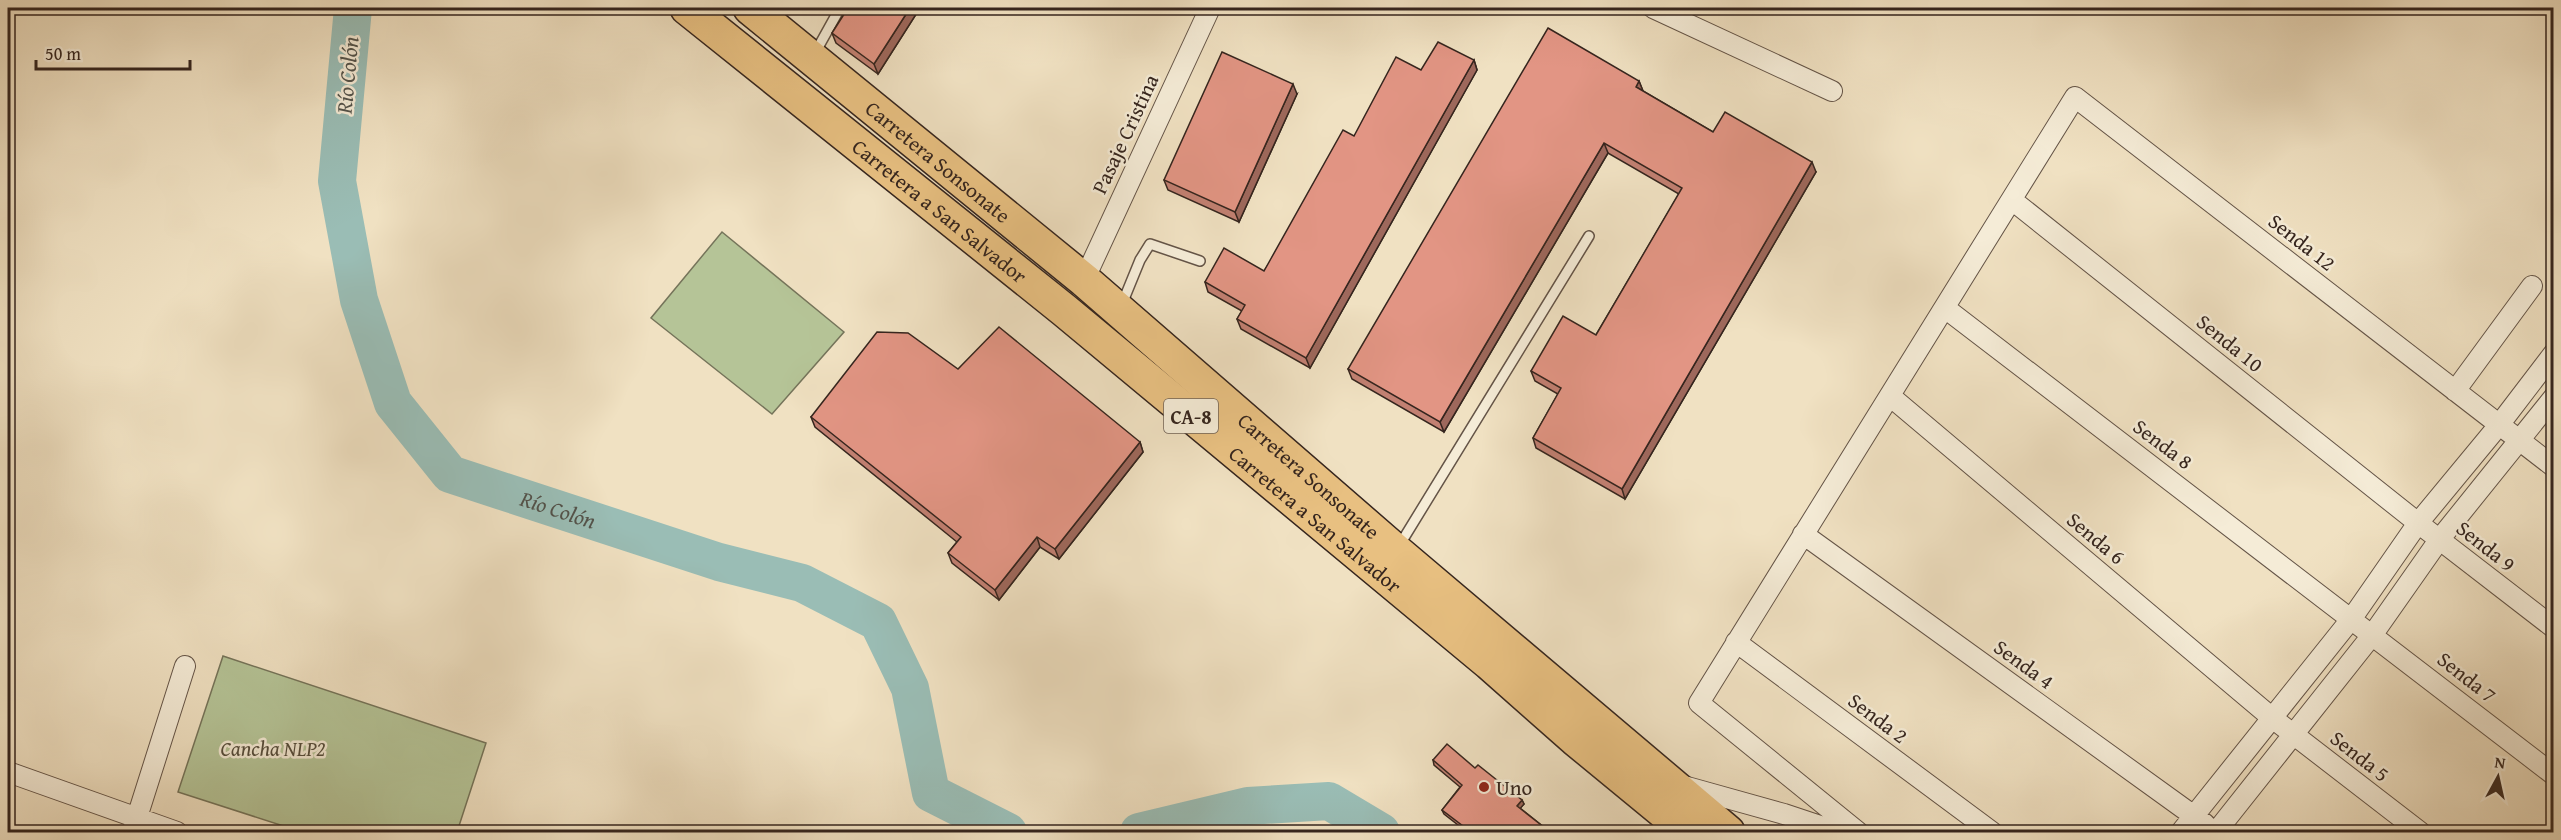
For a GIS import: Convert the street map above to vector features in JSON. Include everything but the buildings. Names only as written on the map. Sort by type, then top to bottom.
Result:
[{"type":"highway","name":"Carretera a San Salvador","points":[[687,8],[1074,318],[1481,655],[1575,739],[1688,832]]},
{"type":"highway","name":"Carretera Sonsonate","points":[[750,8],[1084,280],[1396,551],[1728,832]]},
{"type":"street","name":"Pasaje Cristina","points":[[1084,280],[1210,8]]},
{"type":"street","points":[[1653,8],[1832,91]]},
{"type":"street","name":"Senda 12","points":[[2012,200],[2075,97],[2553,467]]},
{"type":"street","points":[[1858,832],[1699,703],[2012,200]]},
{"type":"street","name":"Senda 10","points":[[2012,200],[2418,524]]},
{"type":"street","points":[[2455,391],[2532,286]]},
{"type":"street","name":"Senda 8","points":[[1945,308],[2352,618]]},
{"type":"street","points":[[2181,832],[2352,618],[2418,524],[2499,425],[2553,353]]},
{"type":"street","name":"Senda 6","points":[[1890,396],[2271,717]]},
{"type":"street","points":[[2216,832],[2373,634],[2439,540],[2553,397]]},
{"type":"street","name":"Senda 9","points":[[2418,524],[2553,628]]},
{"type":"street","name":"Senda 4","points":[[1803,534],[2216,832]]},
{"type":"street","name":"Senda 7","points":[[2352,618],[2553,775]]},
{"type":"street","name":"Senda 2","points":[[1736,642],[1992,832]]},
{"type":"street","points":[[134,826],[185,666]]},
{"type":"street","name":"Senda 5","points":[[2271,717],[2420,832]]},
{"type":"street","points":[[8,772],[134,826],[177,832]]},
{"type":"street","points":[[1665,780],[1838,832]]},
{"type":"lane","points":[[812,58],[840,8]]},
{"type":"lane","points":[[1396,551],[1589,236]]},
{"type":"lane","points":[[1119,312],[1149,244],[1200,261]]},
{"type":"green space","points":[[722,232],[844,332],[772,414],[651,318]]},
{"type":"green space","name":"Cancha NLP2","points":[[223,656],[486,743],[457,832],[302,832],[178,792]]},
{"type":"waterway","name":"Río Colón","points":[[353,8],[337,181],[359,300],[393,403],[450,474],[719,562],[802,583],[878,622],[910,688],[931,793],[1008,832]]},
{"type":"waterway","name":"Río Colón","points":[[1139,832],[1248,806],[1329,801],[1381,832]]},
{"type":"place","name":"Uno","points":[[1484,787]]}]
